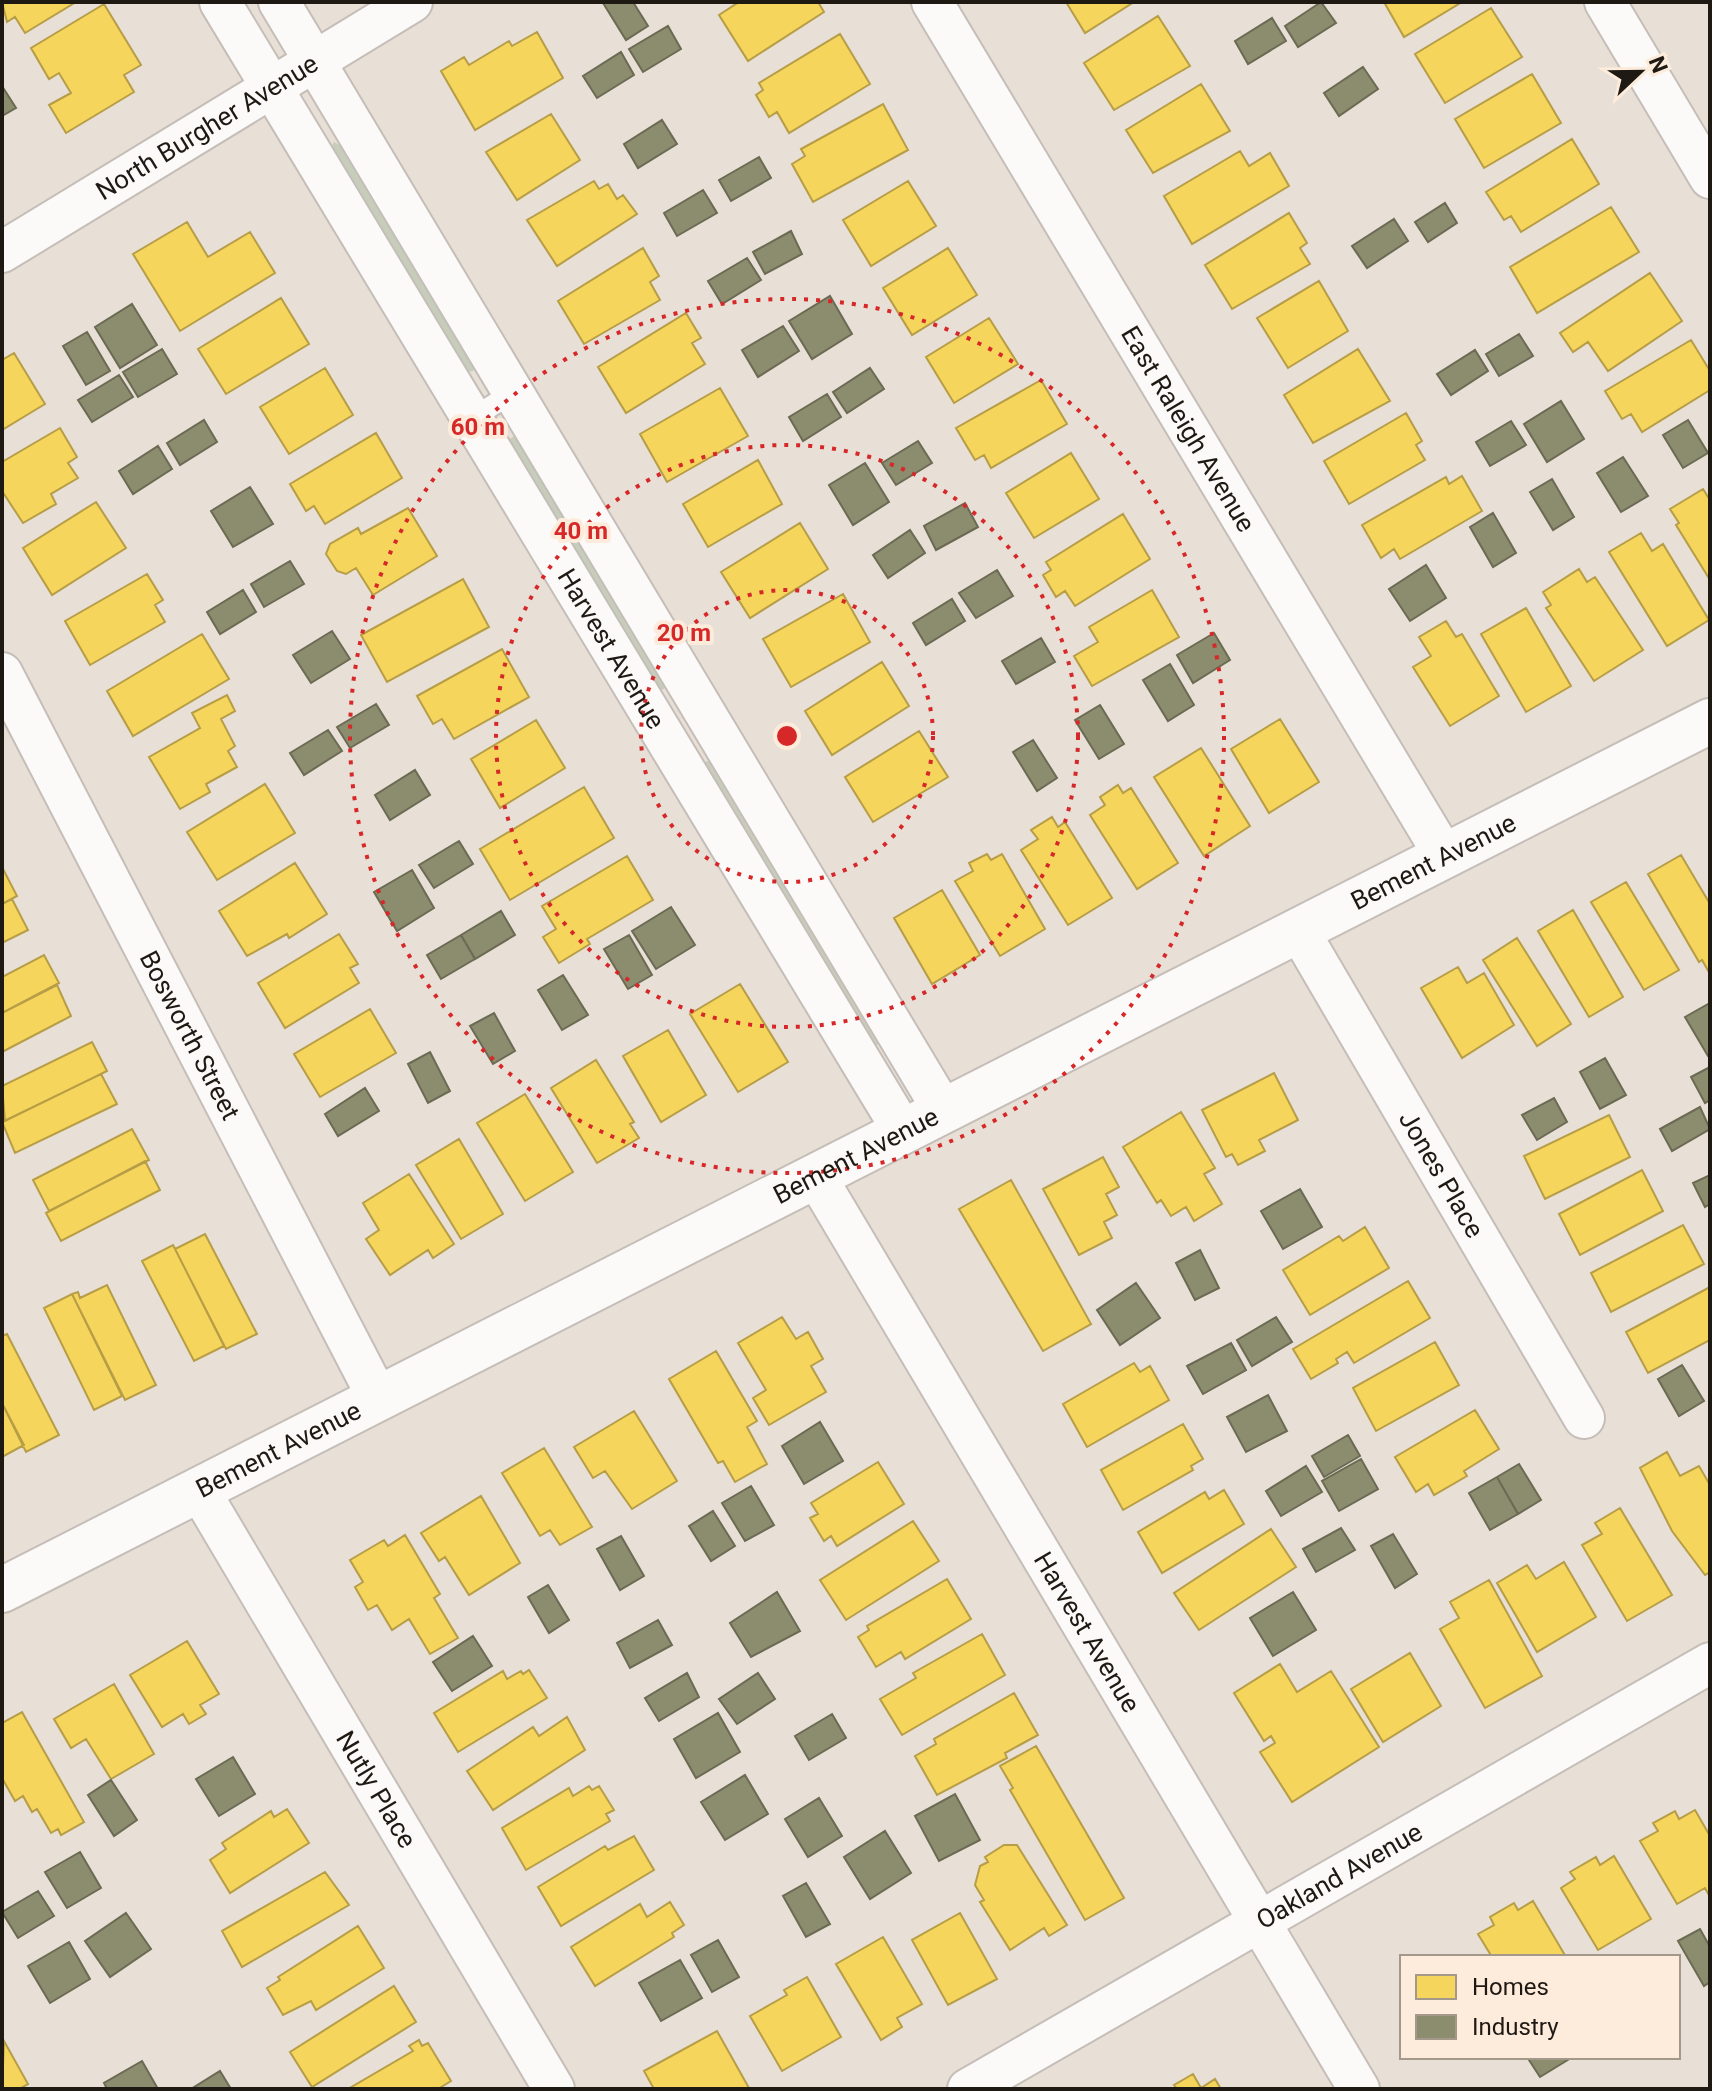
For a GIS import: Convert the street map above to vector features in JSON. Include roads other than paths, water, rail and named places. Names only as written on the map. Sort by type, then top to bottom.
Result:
[{"type":"street","name":"Harvest Avenue","points":[[220,2],[471,419],[684,725],[943,1110]]},
{"type":"street","name":"Harvest Avenue","points":[[279,2],[512,393],[684,725],[903,1131]]},
{"type":"street","name":"North Burgher Avenue","points":[[2,252],[412,2]]},
{"type":"street","name":"East Raleigh Avenue","points":[[932,2],[1444,855]]},
{"type":"street","points":[[1605,2],[1710,178]]},
{"type":"street","name":"Bosworth Street","points":[[2,673],[378,1398]]},
{"type":"street","name":"Bement Avenue","points":[[2,1590],[1710,721]]},
{"type":"street","name":"Jones Place","points":[[1299,931],[1584,1418]]},
{"type":"street","name":"Harvest Avenue","points":[[815,1175],[1359,2089]]},
{"type":"street","name":"Nutly Place","points":[[199,1490],[554,2089]]},
{"type":"street","name":"Oakland Avenue","points":[[968,2089],[1710,1663]]},
{"type":"lane","points":[[471,419],[512,393]]}]
